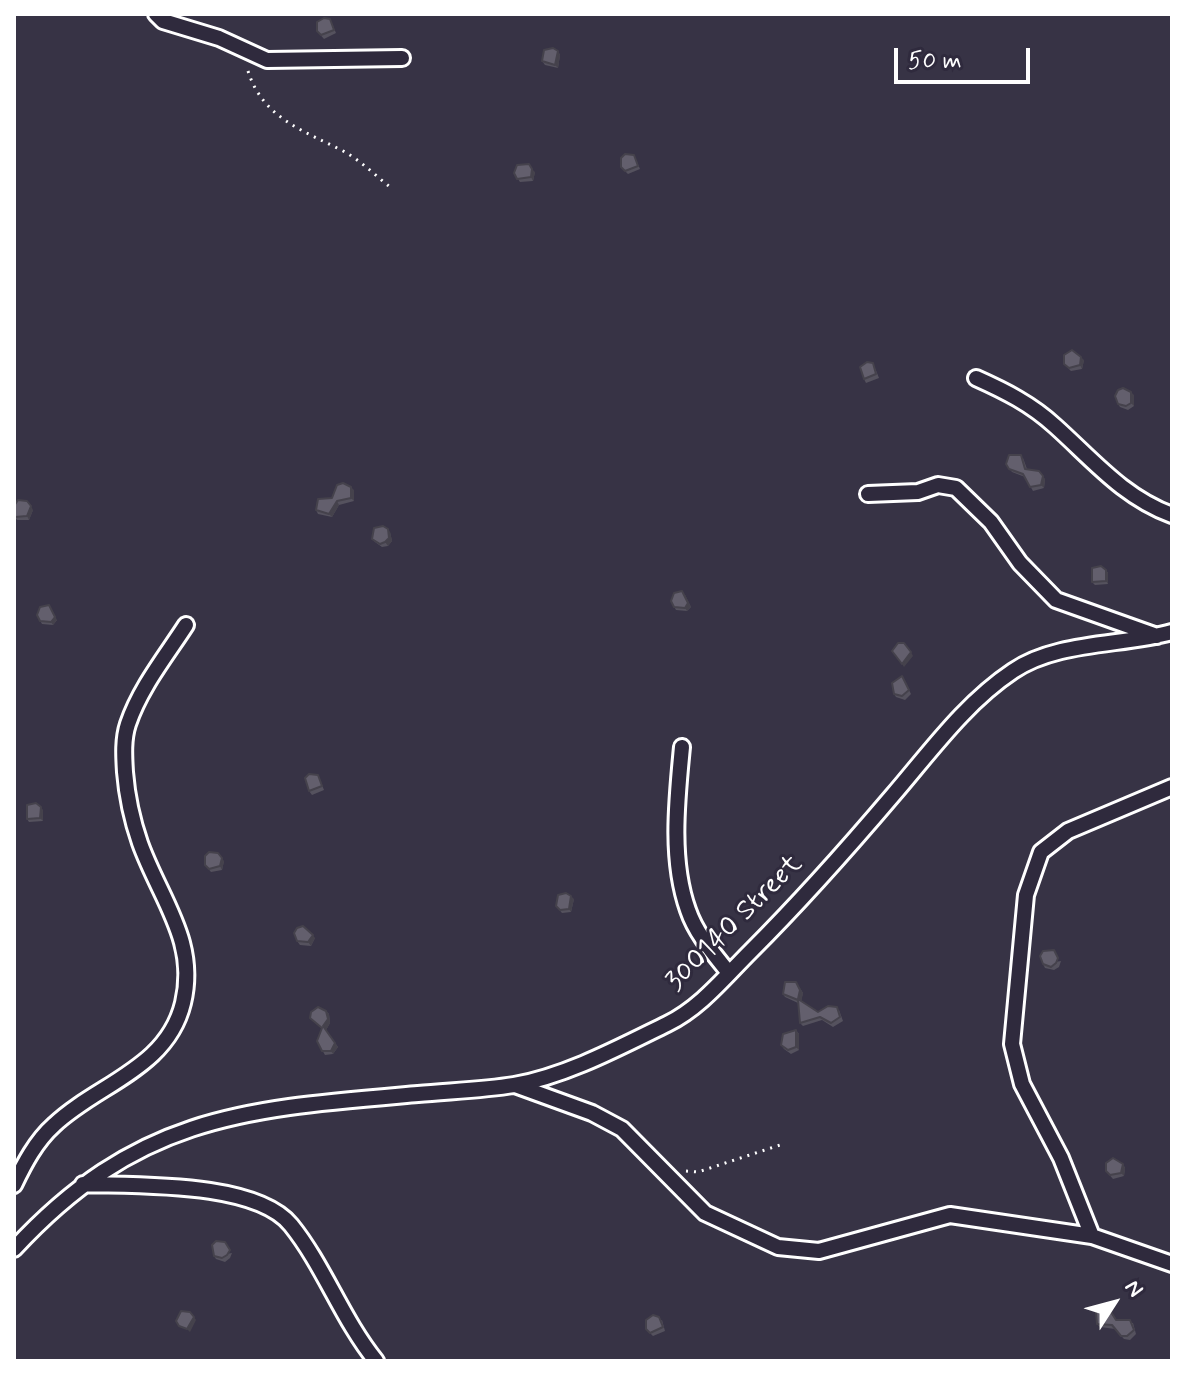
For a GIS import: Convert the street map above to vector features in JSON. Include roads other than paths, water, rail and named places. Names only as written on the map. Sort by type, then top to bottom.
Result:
[{"type":"street","points":[[156,14],[163,21],[219,38],[242,52],[285,63],[402,58]]},
{"type":"street","points":[[976,378],[1016,396],[1054,424],[1102,473],[1147,505],[1172,515]]},
{"type":"street","points":[[868,494],[910,493],[938,485],[956,488],[991,522],[1020,563],[1056,600],[1165,634]]},
{"type":"street","points":[[14,1185],[38,1143],[52,1126],[143,1064],[174,1028],[182,1006],[188,979],[187,954],[178,924],[140,843],[127,798],[123,754],[127,727],[136,703],[186,625]]},
{"type":"street","name":"300140 Street","points":[[14,1249],[82,1184],[114,1162],[179,1131],[238,1113],[293,1104],[515,1085],[553,1074],[671,1022],[696,1005],[773,929],[942,737],[1014,670],[1043,657],[1165,634]]},
{"type":"street","points":[[682,747],[677,835],[685,898],[702,938],[729,973]]},
{"type":"street","points":[[1092,1236],[1061,1158],[1014,1063],[1012,1044],[1026,895],[1041,852],[1053,841],[1068,831],[1172,787]]},
{"type":"street","points":[[515,1085],[592,1113],[622,1129],[681,1193],[705,1213],[778,1247],[819,1251],[950,1215],[1092,1236],[1172,1264]]},
{"type":"street","points":[[82,1184],[174,1187],[264,1205],[283,1216],[341,1312],[376,1361]]}]
